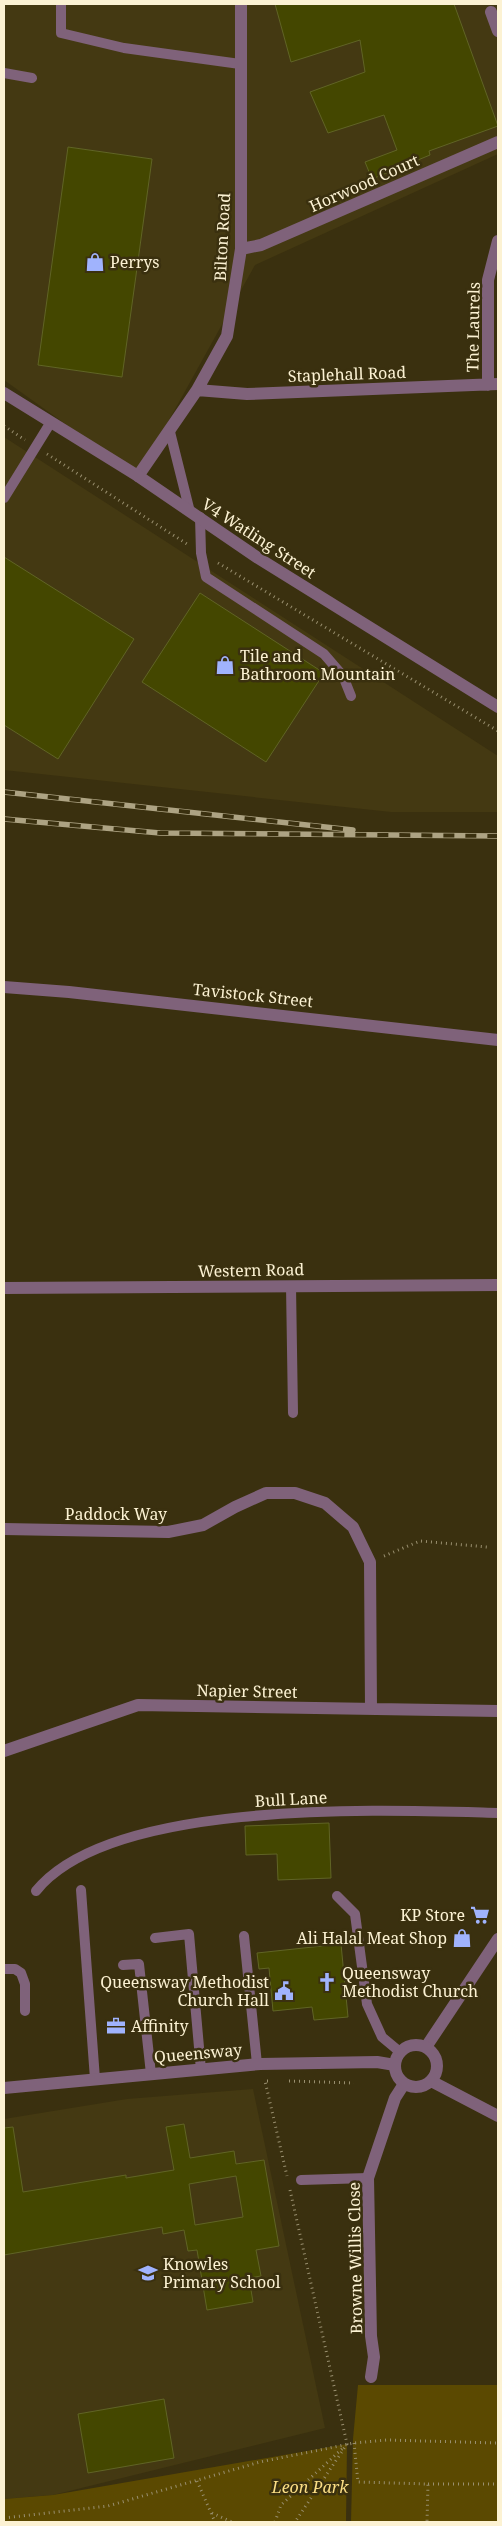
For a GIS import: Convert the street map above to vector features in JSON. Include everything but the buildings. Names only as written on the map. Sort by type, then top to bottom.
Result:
[{"type":"street","name":"Bilton Road","points":[[138,476],[197,390],[227,336],[241,249],[241,4]]},
{"type":"street","points":[[492,12],[498,31]]},
{"type":"street","name":"Horwood Court","points":[[241,249],[262,245],[498,142]]},
{"type":"street","name":"The Laurels","points":[[493,384],[488,280],[498,241]]},
{"type":"street","name":"Staplehall Road","points":[[197,390],[247,394],[493,384]]},
{"type":"street","name":"V4 Watling Street","points":[[4,393],[138,476],[258,558],[498,707]]},
{"type":"street","name":"Tavistock Street","points":[[4,987],[69,992],[498,1040]]},
{"type":"street","name":"Western Road","points":[[4,1288],[498,1286]]},
{"type":"street","name":"Paddock Way","points":[[4,1529],[168,1532],[203,1525],[235,1507],[266,1493],[295,1493],[325,1503],[353,1527],[370,1562],[371,1709]]},
{"type":"street","name":"Napier Street","points":[[4,1751],[138,1705],[498,1711]]},
{"type":"street","points":[[426,2047],[498,1940]]},
{"type":"street","points":[[412,2045],[426,2047],[431,2051],[437,2062],[436,2074],[431,2081],[416,2088],[404,2084],[399,2079],[395,2065],[400,2052],[412,2045]]},
{"type":"street","name":"Queensway","points":[[4,2088],[257,2064],[377,2062],[395,2065]]},
{"type":"street","points":[[431,2081],[498,2116]]},
{"type":"street","name":"Browne Willis Close","points":[[371,2378],[374,2357],[371,2336],[368,2178],[395,2098],[404,2084]]},
{"type":"lane","points":[[61,4],[61,33],[124,48],[240,64]]},
{"type":"lane","points":[[4,73],[32,78]]},
{"type":"lane","points":[[4,498],[51,422]]},
{"type":"lane","points":[[170,432],[195,515],[206,577],[324,654],[343,676],[351,696]]},
{"type":"lane","points":[[291,1286],[293,1413]]},
{"type":"lane","name":"Bull Lane","points":[[36,1891],[48,1875],[90,1851],[136,1834],[255,1815],[387,1810],[498,1813]]},
{"type":"lane","points":[[81,1890],[95,2079]]},
{"type":"lane","points":[[337,1896],[356,1914],[367,2004],[382,2036],[400,2052]]},
{"type":"lane","points":[[155,1938],[189,1934],[202,2070]]},
{"type":"lane","points":[[244,1936],[257,2064]]},
{"type":"lane","points":[[123,1965],[139,1964],[151,2074]]},
{"type":"lane","points":[[4,1969],[15,1969],[21,1973],[24,1984],[25,2011]]},
{"type":"lane","points":[[301,2180],[368,2178]]},
{"type":"path","points":[[4,426],[202,553],[498,731]]},
{"type":"path","points":[[370,1562],[420,1542],[488,1547]]},
{"type":"path","points":[[274,2081],[265,2081],[287,2178]]},
{"type":"path","points":[[283,2081],[354,2083]]},
{"type":"path","points":[[289,2188],[347,2444],[296,2522]]},
{"type":"path","points":[[4,2518],[108,2506],[260,2462],[347,2444],[387,2440],[498,2443]]},
{"type":"path","points":[[354,2443],[358,2482],[498,2484]]},
{"type":"path","points":[[275,2522],[281,2505],[347,2444]]},
{"type":"path","points":[[197,2480],[215,2522]]},
{"type":"path","points":[[427,2522],[428,2484]]},
{"type":"path","points":[[211,2512],[232,2522]]},
{"type":"shaded area","points":[[4,4],[498,4],[498,154],[255,265],[138,476],[4,380]]},
{"type":"shaded area","points":[[4,437],[498,756],[498,812],[391,812],[4,770]]},
{"type":"shaded area","name":"Knowles Primary School","points":[[253,2089],[325,2428],[53,2495],[4,2499],[4,2119],[127,2099]]},
{"type":"green space","points":[[358,2385],[498,2385],[498,2522],[351,2522],[353,2439]]},
{"type":"green space","name":"Leon Park","points":[[347,2444],[346,2522],[4,2522],[4,2499],[53,2495]]},
{"type":"railway","points":[[4,792],[353,830]]},
{"type":"railway","points":[[4,819],[160,833],[498,836]]},
{"type":"place","name":"Perrys","points":[[95,262]]},
{"type":"place","name":"Tile and Bathroom Mountain","points":[[225,665]]},
{"type":"place","name":"KP Store","points":[[480,1915]]},
{"type":"place","name":"Ali Halal Meat Shop","points":[[462,1938]]},
{"type":"place","name":"Queensway Methodist Church","points":[[327,1982]]},
{"type":"place","name":"Queensway Methodist Church Hall","points":[[284,1991]]},
{"type":"place","name":"Affinity","points":[[116,2026]]},
{"type":"place","name":"Knowles Primary School","points":[[148,2273]]}]
